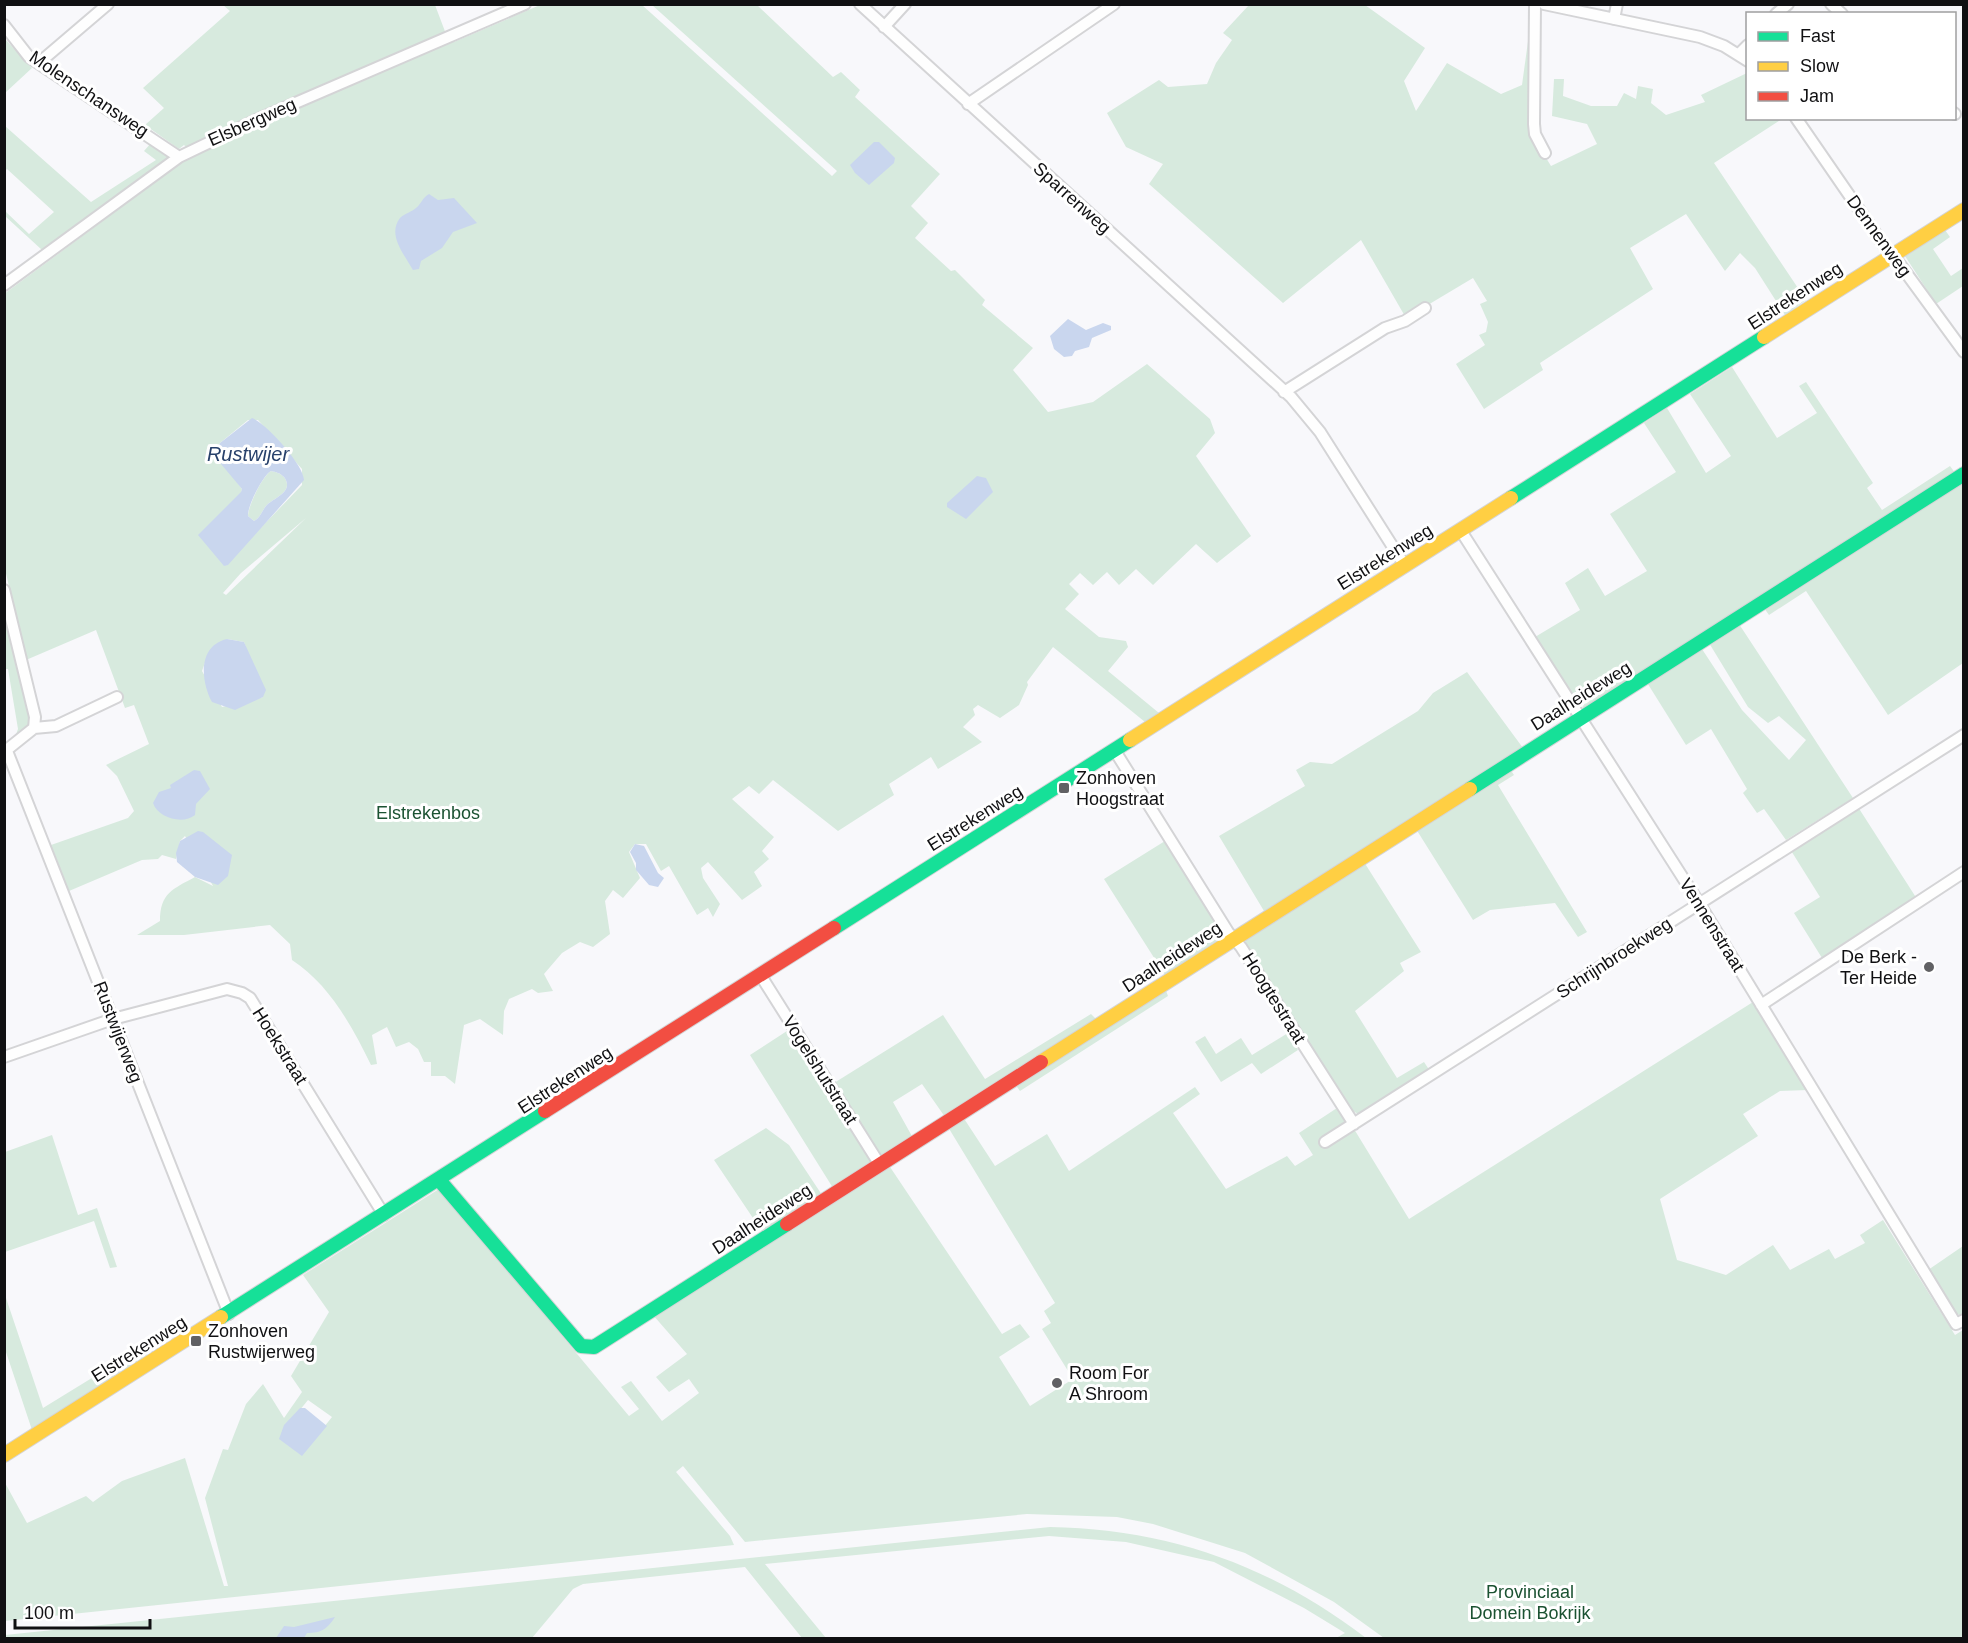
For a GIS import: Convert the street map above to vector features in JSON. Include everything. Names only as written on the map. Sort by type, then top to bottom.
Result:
[{"type":"street","points":[[40,62],[108,4]]},
{"type":"street","name":"Elsbergweg","points":[[4,285],[179,157],[256,120],[525,4]]},
{"type":"street","name":"Sparrenweg","points":[[860,4],[1284,392],[1320,432],[1405,566]]},
{"type":"street","points":[[884,27],[905,4]]},
{"type":"street","points":[[968,104],[1114,4]]},
{"type":"street","points":[[1535,4],[1534,124],[1535,134],[1545,153]]},
{"type":"street","points":[[1544,4],[1700,37],[1743,58]]},
{"type":"street","points":[[1614,19],[1617,4]]},
{"type":"street","name":"Molenschansweg","points":[[4,26],[29,57],[40,62],[53,74],[179,157]]},
{"type":"street","name":"Dennenweg","points":[[1797,120],[1892,255],[1964,352]]},
{"type":"street","name":"Elstrekenweg","points":[[4,1455],[440,1181],[1964,210]]},
{"type":"street","points":[[1284,392],[1385,328],[1425,308]]},
{"type":"street","name":"Daalheideweg","points":[[440,1181],[575,1342],[587,1348],[600,1344],[1964,474]]},
{"type":"street","name":"Vennenstraat","points":[[1461,531],[1699,903],[1960,1322]]},
{"type":"street","points":[[4,590],[36,717],[34,728]]},
{"type":"street","points":[[6,751],[34,728],[56,726],[117,697]]},
{"type":"street","name":"Schrijnbroekweg","points":[[1325,1142],[1964,735]]},
{"type":"street","name":"Rustwijerweg","points":[[6,751],[228,1314]]},
{"type":"street","name":"Hoogtestraat","points":[[1115,751],[1228,932],[1235,938],[1354,1124]]},
{"type":"street","points":[[1761,1005],[1964,872]]},
{"type":"street","name":"Vogelshutstraat","points":[[761,976],[880,1165]]},
{"type":"street","name":"Hoekstraat","points":[[4,1057],[113,1019],[227,989],[242,993],[250,998],[384,1215]]},
{"type":"green space","name":"Elstrekenbos","points":[[223,5],[435,5],[446,34],[454,42],[540,5],[642,5],[832,176],[837,171],[652,5],[757,5],[833,77],[841,72],[860,90],[855,97],[940,174],[911,206],[928,223],[915,238],[951,271],[955,270],[985,300],[982,305],[1033,348],[1013,370],[1048,412],[1093,402],[1147,364],[1210,419],[1215,433],[1196,456],[1251,536],[1217,563],[1196,544],[1153,585],[1136,569],[1119,585],[1107,572],[1093,585],[1080,573],[1069,584],[1079,594],[1065,609],[1099,637],[1126,641],[1128,647],[1108,671],[1159,713],[1145,722],[1053,647],[1027,682],[1028,685],[1019,705],[1000,718],[978,705],[973,709],[975,715],[963,727],[982,742],[938,769],[931,757],[889,784],[894,795],[838,831],[773,780],[759,794],[749,786],[732,799],[774,837],[762,851],[769,859],[754,872],[762,886],[742,900],[708,862],[701,868],[703,878],[720,904],[713,917],[708,908],[697,915],[669,866],[661,871],[646,844],[635,844],[629,852],[640,878],[623,898],[613,890],[605,901],[610,934],[593,947],[580,942],[562,953],[544,974],[553,991],[538,993],[532,989],[509,999],[504,1011],[503,1035],[480,1019],[464,1025],[455,1084],[445,1076],[431,1076],[431,1062],[424,1062],[418,1049],[409,1042],[396,1047],[387,1027],[372,1035],[377,1064],[371,1065],[356,1036],[328,993],[292,960],[290,944],[270,925],[184,935],[137,935],[160,921],[162,904],[174,889],[195,877],[213,886],[185,836],[180,841],[176,859],[162,855],[158,859],[142,860],[69,891],[51,845],[128,818],[134,811],[117,776],[106,765],[149,744],[134,705],[125,708],[96,630],[26,660],[5,569],[4,294],[193,154],[184,145],[179,149],[145,125],[164,108],[143,88],[230,11]],"holes":[[[248,420],[258,420],[302,469],[302,485],[224,566],[242,489],[215,452],[220,443]],[[306,518],[226,595],[223,593],[241,573]],[[227,639],[244,642],[263,697],[222,707],[202,671],[208,654]]]},
{"type":"green space","points":[[1249,5],[1365,5],[1425,48],[1404,81],[1416,111],[1447,63],[1501,94],[1522,85],[1529,34],[1533,35],[1540,148],[1551,166],[1597,144],[1587,124],[1552,116],[1554,79],[1564,79],[1563,96],[1591,106],[1617,106],[1624,93],[1636,99],[1638,86],[1653,89],[1651,103],[1666,115],[1705,102],[1701,95],[1746,73],[1746,120],[1780,120],[1714,163],[1806,300],[1785,315],[1755,268],[1740,253],[1725,271],[1686,214],[1630,248],[1653,289],[1540,363],[1543,370],[1484,409],[1456,364],[1485,345],[1479,335],[1486,332],[1488,322],[1480,304],[1487,301],[1473,278],[1406,318],[1361,240],[1283,303],[1149,184],[1163,164],[1126,147],[1107,113],[1159,80],[1168,87],[1207,84],[1216,63],[1232,40],[1223,33]]},
{"type":"green space","points":[[5,39],[32,68],[5,93]]},
{"type":"green space","points":[[5,126],[91,202],[156,160],[144,151],[151,143],[165,151],[168,157],[164,163],[42,250],[5,216],[5,211],[29,234],[54,212],[7,169],[5,171]]},
{"type":"green space","points":[[1945,230],[1950,237],[1933,249],[1951,276],[1963,268],[1963,286],[1936,304],[1905,256]]},
{"type":"green space","points":[[1732,367],[1777,438],[1817,413],[1799,386],[1806,382],[1873,483],[1867,488],[1882,510],[1950,466],[1956,474],[1585,708],[1579,704],[1535,637],[1580,610],[1565,583],[1588,568],[1605,596],[1647,571],[1610,514],[1676,472],[1644,423],[1667,408],[1706,473],[1731,456],[1690,394]]},
{"type":"green space","points":[[271,471],[284,477],[287,487],[282,494],[266,506],[254,521],[248,516],[250,505],[260,484]]},
{"type":"green space","points":[[1963,480],[1963,663],[1888,715],[1806,591],[1769,615],[1764,608]]},
{"type":"green space","points":[[4,610],[30,725],[14,740],[18,729],[8,669],[5,669]]},
{"type":"green space","points":[[1739,624],[1853,798],[1786,840],[1764,809],[1757,813],[1743,793],[1747,789],[1711,729],[1686,745],[1646,681],[1702,649],[1742,710],[1789,760],[1806,740],[1779,716],[1768,723],[1748,707],[1709,643]]},
{"type":"green space","points":[[1467,672],[1523,748],[1264,911],[1219,836],[1305,786],[1296,770],[1310,762],[1332,764],[1418,711],[1433,693]]},
{"type":"green space","points":[[1510,769],[1514,775],[1498,785],[1587,932],[1578,937],[1555,903],[1490,910],[1473,920],[1416,829]]},
{"type":"green space","points":[[1858,807],[1917,899],[1822,958],[1794,913],[1820,897],[1790,849]]},
{"type":"green space","points":[[1165,841],[1224,936],[1165,975],[1104,879]]},
{"type":"green space","points":[[1364,862],[1421,952],[1400,963],[1404,971],[1355,1011],[1397,1078],[1424,1062],[1430,1071],[1358,1114],[1353,1111],[1246,944],[1245,938]]},
{"type":"green space","points":[[1165,988],[1168,996],[1020,1091],[1015,1084]]},
{"type":"green space","name":"Provinciaal Domein Bokrijk","points":[[1753,1002],[1808,1090],[1780,1091],[1743,1114],[1758,1136],[1660,1199],[1677,1260],[1726,1275],[1773,1245],[1790,1270],[1829,1249],[1835,1259],[1865,1243],[1860,1235],[1883,1220],[1955,1335],[1963,1330],[1963,1638],[1384,1638],[1334,1602],[1245,1553],[1153,1524],[1117,1517],[1027,1514],[745,1542],[683,1466],[676,1472],[730,1536],[734,1545],[5,1621],[4,1481],[27,1523],[86,1496],[93,1502],[122,1481],[185,1458],[224,1586],[228,1586],[205,1498],[223,1449],[228,1450],[246,1404],[263,1384],[284,1418],[302,1392],[291,1376],[329,1312],[303,1275],[439,1189],[629,1416],[639,1409],[621,1387],[631,1381],[662,1421],[699,1393],[689,1379],[669,1392],[656,1377],[687,1354],[653,1315],[888,1164],[1002,1334],[1020,1324],[1030,1337],[999,1357],[1030,1406],[1073,1379],[1042,1329],[1051,1323],[1044,1311],[1055,1303],[948,1127],[963,1117],[995,1166],[1047,1134],[1069,1171],[1195,1087],[1200,1094],[1173,1113],[1226,1189],[1287,1156],[1295,1166],[1313,1155],[1299,1133],[1337,1108],[1346,1122],[1319,1141],[1324,1148],[1354,1129],[1409,1219]],"holes":[[[308,1400],[332,1417],[304,1452],[282,1432]]]},
{"type":"green space","points":[[1091,1014],[1097,1020],[945,1117],[922,1084],[893,1102],[913,1138],[882,1156],[834,1083],[943,1015],[985,1079]]},
{"type":"green space","points":[[790,1029],[872,1160],[871,1165],[833,1188],[750,1055]]},
{"type":"green space","points":[[1288,1033],[1298,1050],[1261,1074],[1252,1063],[1221,1082],[1195,1042],[1205,1036],[1216,1054],[1241,1038],[1252,1055]]},
{"type":"green space","points":[[766,1128],[789,1145],[822,1195],[763,1233],[714,1160]]},
{"type":"green space","points":[[52,1135],[78,1215],[97,1208],[117,1267],[110,1268],[94,1221],[5,1252],[5,1152]]},
{"type":"green space","points":[[1963,1246],[1963,1316],[1954,1313],[1928,1270]]},
{"type":"green space","points":[[4,1292],[43,1408],[144,1346],[148,1357],[32,1430],[5,1349]]},
{"type":"green space","points":[[1050,1527],[1094,1529],[1136,1535],[1217,1556],[1294,1591],[1366,1638],[1336,1638],[1345,1633],[1304,1608],[1214,1562],[1126,1542],[1049,1536],[765,1564],[826,1638],[802,1638],[745,1567],[583,1584],[573,1589],[532,1638],[5,1638],[5,1635]]},
{"type":"water","points":[[874,142],[879,142],[895,158],[894,163],[869,185],[855,173],[850,165]]},
{"type":"water","points":[[429,194],[438,200],[454,198],[477,223],[453,232],[442,248],[421,261],[419,269],[413,270],[398,244],[396,224]]},
{"type":"water","points":[[1068,319],[1086,330],[1103,323],[1111,326],[1111,330],[1092,338],[1089,347],[1075,351],[1072,356],[1064,357],[1054,349],[1050,336]]},
{"type":"water","name":"Rustwijer","points":[[252,418],[283,445],[298,465],[304,480],[228,565],[224,566],[198,535],[242,489],[216,458],[215,452],[220,443]],"holes":[[[271,471],[284,477],[287,487],[282,494],[266,506],[254,521],[248,516],[250,506],[264,478]]]},
{"type":"water","points":[[977,476],[986,478],[993,492],[966,519],[947,507],[947,503]]},
{"type":"water","points":[[227,639],[244,642],[266,690],[263,697],[235,710],[212,702],[205,685],[206,657],[217,643]]},
{"type":"water","points":[[194,770],[200,771],[210,789],[196,804],[195,815],[178,820],[160,813],[153,803],[159,792],[171,788],[170,785]]},
{"type":"water","points":[[198,831],[203,832],[232,855],[228,876],[218,885],[195,877],[177,862],[176,853],[180,841]]},
{"type":"water","points":[[635,844],[644,846],[658,873],[664,878],[658,887],[649,885],[636,870],[636,863],[630,852]]},
{"type":"water","points":[[300,1408],[305,1408],[327,1426],[302,1456],[279,1439],[284,1425]]},
{"type":"water","points":[[335,1617],[324,1630],[307,1633],[304,1638],[276,1638],[284,1626],[294,1627]]},
{"type":"traffic: fast","points":[[1511,498],[1764,337]]},
{"type":"traffic: fast","points":[[1470,789],[1964,474]]},
{"type":"traffic: fast","points":[[834,928],[1130,740]]},
{"type":"traffic: fast","points":[[221,1317],[545,1111]]},
{"type":"traffic: fast","points":[[440,1181],[581,1346],[594,1347],[787,1224]]},
{"type":"traffic: slow","points":[[1764,337],[1964,210]]},
{"type":"traffic: slow","points":[[1130,740],[1511,498]]},
{"type":"traffic: slow","points":[[1041,1062],[1470,789]]},
{"type":"traffic: slow","points":[[4,1455],[221,1317]]},
{"type":"traffic: jam","points":[[545,1111],[834,928]]},
{"type":"traffic: jam","points":[[787,1224],[1041,1062]]},
{"type":"place","name":"Zonhoven Hoogstraat","points":[[1064,788]]},
{"type":"place","name":"De Berk - Ter Heide","points":[[1929,967]]},
{"type":"place","name":"Zonhoven Rustwijerweg","points":[[196,1341]]},
{"type":"place","name":"Room For A Shroom","points":[[1057,1383]]}]
